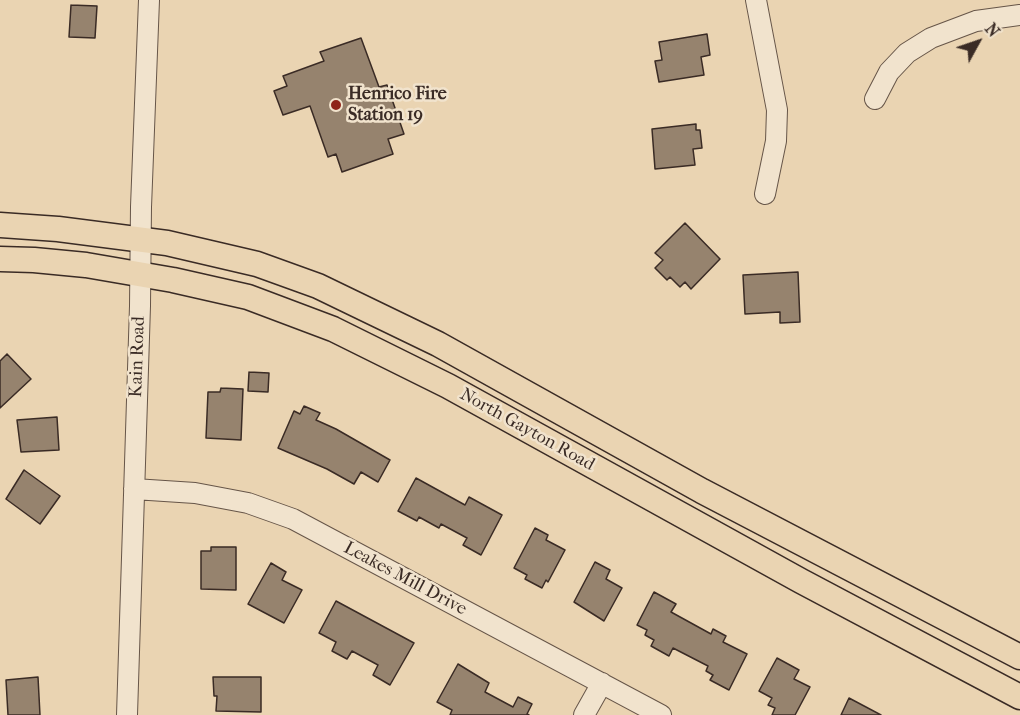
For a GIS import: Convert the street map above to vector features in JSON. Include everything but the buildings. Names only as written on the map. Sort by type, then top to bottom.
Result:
[{"type":"main road","name":"North Gayton Road","points":[[0,225],[58,229],[167,243],[257,264],[318,286],[379,315],[538,399],[702,491],[1020,657]]},
{"type":"main road","name":"North Gayton Road","points":[[0,259],[76,264],[196,284],[248,297],[352,338],[447,386],[801,581],[1020,697]]},
{"type":"street","name":"Kain Road","points":[[127,715],[149,0]]},
{"type":"street","points":[[756,0],[777,110],[776,141],[765,194]]},
{"type":"street","points":[[874,99],[889,72],[907,53],[931,38],[976,21],[1020,15]]},
{"type":"street","name":"Leakes Mill Drive","points":[[134,489],[195,493],[237,501],[293,519],[661,715]]},
{"type":"street","points":[[584,715],[602,683]]},
{"type":"place","name":"Henrico Fire Station 19","points":[[336,105]]}]
